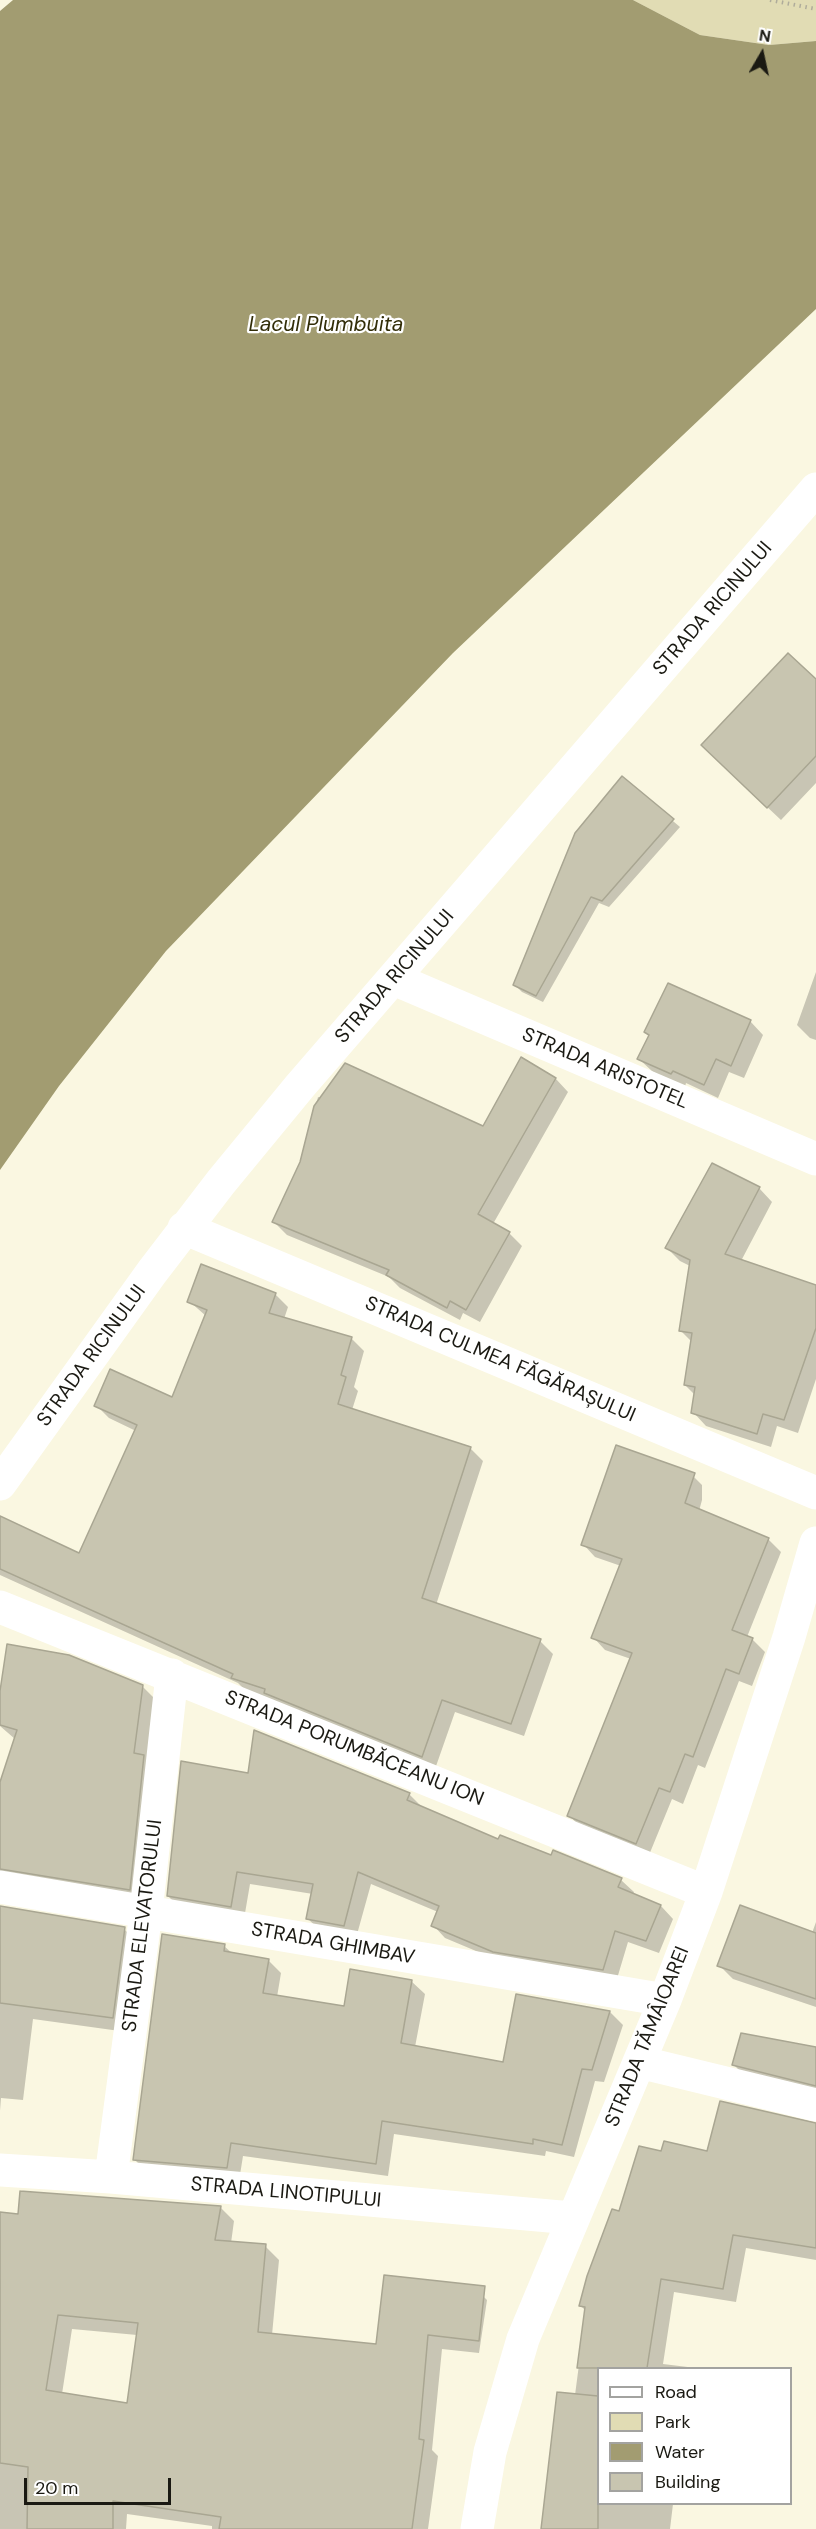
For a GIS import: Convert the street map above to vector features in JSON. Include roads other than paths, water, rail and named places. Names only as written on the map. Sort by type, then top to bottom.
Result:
[{"type":"street","name":"STRADA RICINULUI","points":[[0,1484],[184,1228],[300,1086],[816,489]]},
{"type":"street","name":"STRADA ARISTOTEL","points":[[394,979],[816,1159]]},
{"type":"street","name":"STRADA CULMEA FĂGĂRAȘULUI","points":[[184,1228],[816,1493]]},
{"type":"street","name":"STRADA TĂMÂIOAREI","points":[[477,2529],[490,2452],[523,2339],[665,2000],[706,1892],[789,1637],[816,1543]]},
{"type":"street","name":"STRADA PORUMBĂCEANU ION","points":[[0,1607],[706,1892]]},
{"type":"street","name":"STRADA ELEVATORULUI","points":[[111,2177],[146,1912],[172,1675]]},
{"type":"street","name":"STRADA GHIMBAV","points":[[0,1887],[665,2000]]},
{"type":"street","points":[[639,2062],[816,2105]]},
{"type":"street","name":"STRADA LINOTIPULUI","points":[[0,2170],[111,2177],[572,2218]]},
{"type":"water","name":"Lacul Plumbuita","points":[[13,0],[633,0],[700,35],[769,45],[816,41],[816,309],[453,653],[166,951],[59,1086],[0,1170],[0,11]]}]
